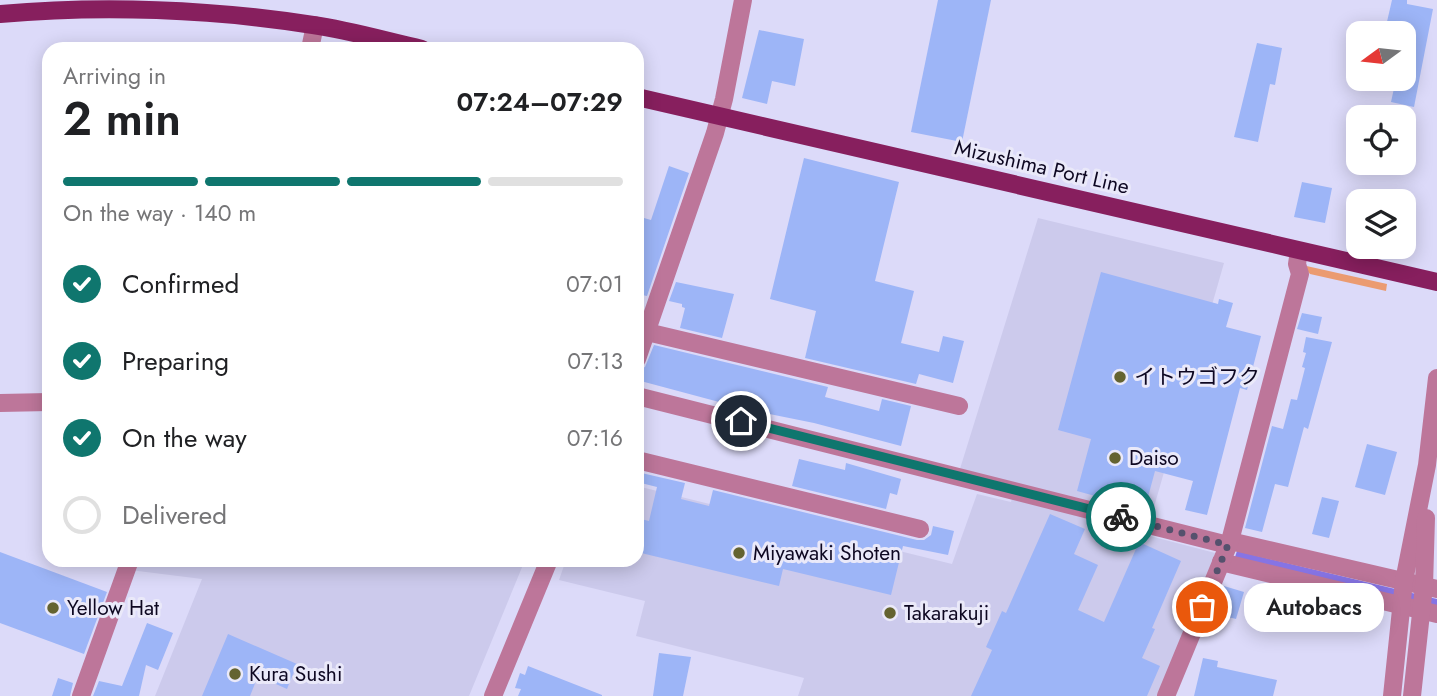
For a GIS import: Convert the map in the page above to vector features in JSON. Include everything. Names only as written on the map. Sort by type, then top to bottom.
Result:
[{"type":"main road","points":[[0,13],[151,5],[315,25],[391,42]]},
{"type":"main road","name":"Mizushima Port Line","points":[[644,99],[1437,282]]},
{"type":"street","points":[[644,340],[719,116],[743,0]]},
{"type":"street","points":[[311,42],[315,25]]},
{"type":"street","points":[[1166,696],[1229,543],[1300,274],[1297,264],[1300,251]]},
{"type":"street","points":[[647,332],[959,406]]},
{"type":"street","points":[[1392,696],[1403,594],[1427,466],[1437,378]]},
{"type":"street","points":[[644,398],[1229,543],[1427,600]]},
{"type":"street","points":[[0,404],[42,402]]},
{"type":"street","points":[[644,462],[920,529]]},
{"type":"street","points":[[1412,696],[1427,600],[1427,466]]},
{"type":"street","points":[[1220,562],[1427,600]]},
{"type":"street","points":[[81,696],[127,567]]},
{"type":"street","points":[[493,696],[546,567]]},
{"type":"shaded area","points":[[1038,218],[1224,263],[1146,535],[1219,554],[1160,696],[798,696],[804,678],[636,636],[645,601],[559,580],[564,567],[644,567],[644,488],[952,564],[977,494],[1011,502],[1015,486],[959,472]]},
{"type":"shaded area","points":[[1302,265],[1387,284],[1386,291],[1310,274]]},
{"type":"shaded area","points":[[1237,551],[1437,599],[1437,606],[1235,557]]},
{"type":"shaded area","points":[[131,567],[522,567],[469,696],[155,696],[202,579],[130,570]]},
{"type":"building","points":[[938,0],[991,0],[962,142],[911,132]]},
{"type":"building","points":[[1392,0],[1407,0],[1407,4],[1433,9],[1414,105],[1391,102],[1393,91],[1416,91],[1416,21],[1387,21]]},
{"type":"building","points":[[759,30],[804,39],[795,86],[772,81],[767,104],[742,98]]},
{"type":"building","points":[[1257,43],[1282,48],[1275,85],[1270,84],[1258,142],[1234,137]]},
{"type":"building","points":[[804,158],[899,182],[875,281],[914,291],[901,343],[939,352],[943,336],[964,341],[953,383],[919,374],[916,384],[805,358],[816,311],[770,299]]},
{"type":"building","points":[[669,166],[689,173],[647,296],[644,295],[644,218],[651,220]]},
{"type":"building","points":[[1302,182],[1332,188],[1325,223],[1294,217]]},
{"type":"building","points":[[1101,272],[1218,304],[1219,299],[1233,303],[1226,327],[1261,336],[1247,390],[1240,388],[1207,515],[1185,510],[1193,481],[1155,471],[1148,497],[1138,495],[1135,507],[1077,491],[1091,439],[1058,430]]},
{"type":"building","points":[[676,282],[734,294],[722,338],[680,328],[685,308],[682,304],[669,301]]},
{"type":"building","points":[[1302,313],[1322,317],[1318,334],[1297,329]]},
{"type":"building","points":[[1306,337],[1332,342],[1308,429],[1304,427],[1288,487],[1275,484],[1262,532],[1245,528],[1272,426],[1283,429],[1291,399],[1297,400],[1305,368],[1302,367],[1306,353],[1303,352]]},
{"type":"building","points":[[654,345],[828,387],[825,397],[879,411],[882,399],[911,406],[901,446],[644,382],[645,367]]},
{"type":"building","points":[[1367,444],[1397,452],[1385,495],[1355,487]]},
{"type":"building","points":[[799,459],[845,470],[846,463],[901,479],[897,495],[890,493],[886,509],[792,486]]},
{"type":"building","points":[[644,474],[685,483],[681,499],[709,506],[713,490],[917,540],[924,540],[931,535],[933,526],[954,531],[948,555],[903,546],[891,595],[783,569],[779,586],[644,554],[644,520],[649,521],[657,487],[644,484]]},
{"type":"building","points":[[1322,497],[1339,501],[1329,538],[1312,534]]},
{"type":"building","points":[[1050,514],[1085,529],[1074,554],[1098,565],[1078,610],[1104,622],[1139,542],[1181,561],[1142,658],[1160,666],[1147,696],[971,696],[992,650],[986,647],[1002,611],[1006,613]]},
{"type":"building","points":[[0,552],[107,592],[84,654],[0,623]]},
{"type":"building","points":[[1224,586],[1244,592],[1236,619],[1216,614]]},
{"type":"building","points":[[1281,588],[1306,594],[1301,615],[1276,607]]},
{"type":"building","points":[[147,623],[173,633],[158,670],[146,665],[139,696],[93,696],[99,681],[122,686]]},
{"type":"building","name":"Kura Sushi","points":[[228,634],[297,664],[287,689],[258,676],[250,696],[202,696]]},
{"type":"building","points":[[659,653],[691,657],[683,696],[653,696]]},
{"type":"building","points":[[1203,658],[1218,661],[1217,667],[1277,680],[1273,696],[1194,696]]},
{"type":"building","points":[[528,666],[602,696],[518,696],[521,689],[515,688],[520,673],[525,675]]},
{"type":"building","points":[[58,678],[73,683],[70,696],[52,696]]},
{"type":"way so far","points":[[1121,517],[1228,545],[1202,607]]},
{"type":"place","name":"イトウゴフク","points":[[1120,377]]},
{"type":"place","name":"Daiso","points":[[1115,458]]},
{"type":"place","name":"Miyawaki Shoten","points":[[739,553]]},
{"type":"place","name":"Autobacs","points":[[1202,607]]},
{"type":"place","name":"Yellow Hat","points":[[53,608]]},
{"type":"place","name":"Takarakuji","points":[[890,613]]},
{"type":"place","name":"Kura Sushi","points":[[235,674]]},
{"type":"route","points":[[741,421],[1121,517]]}]
